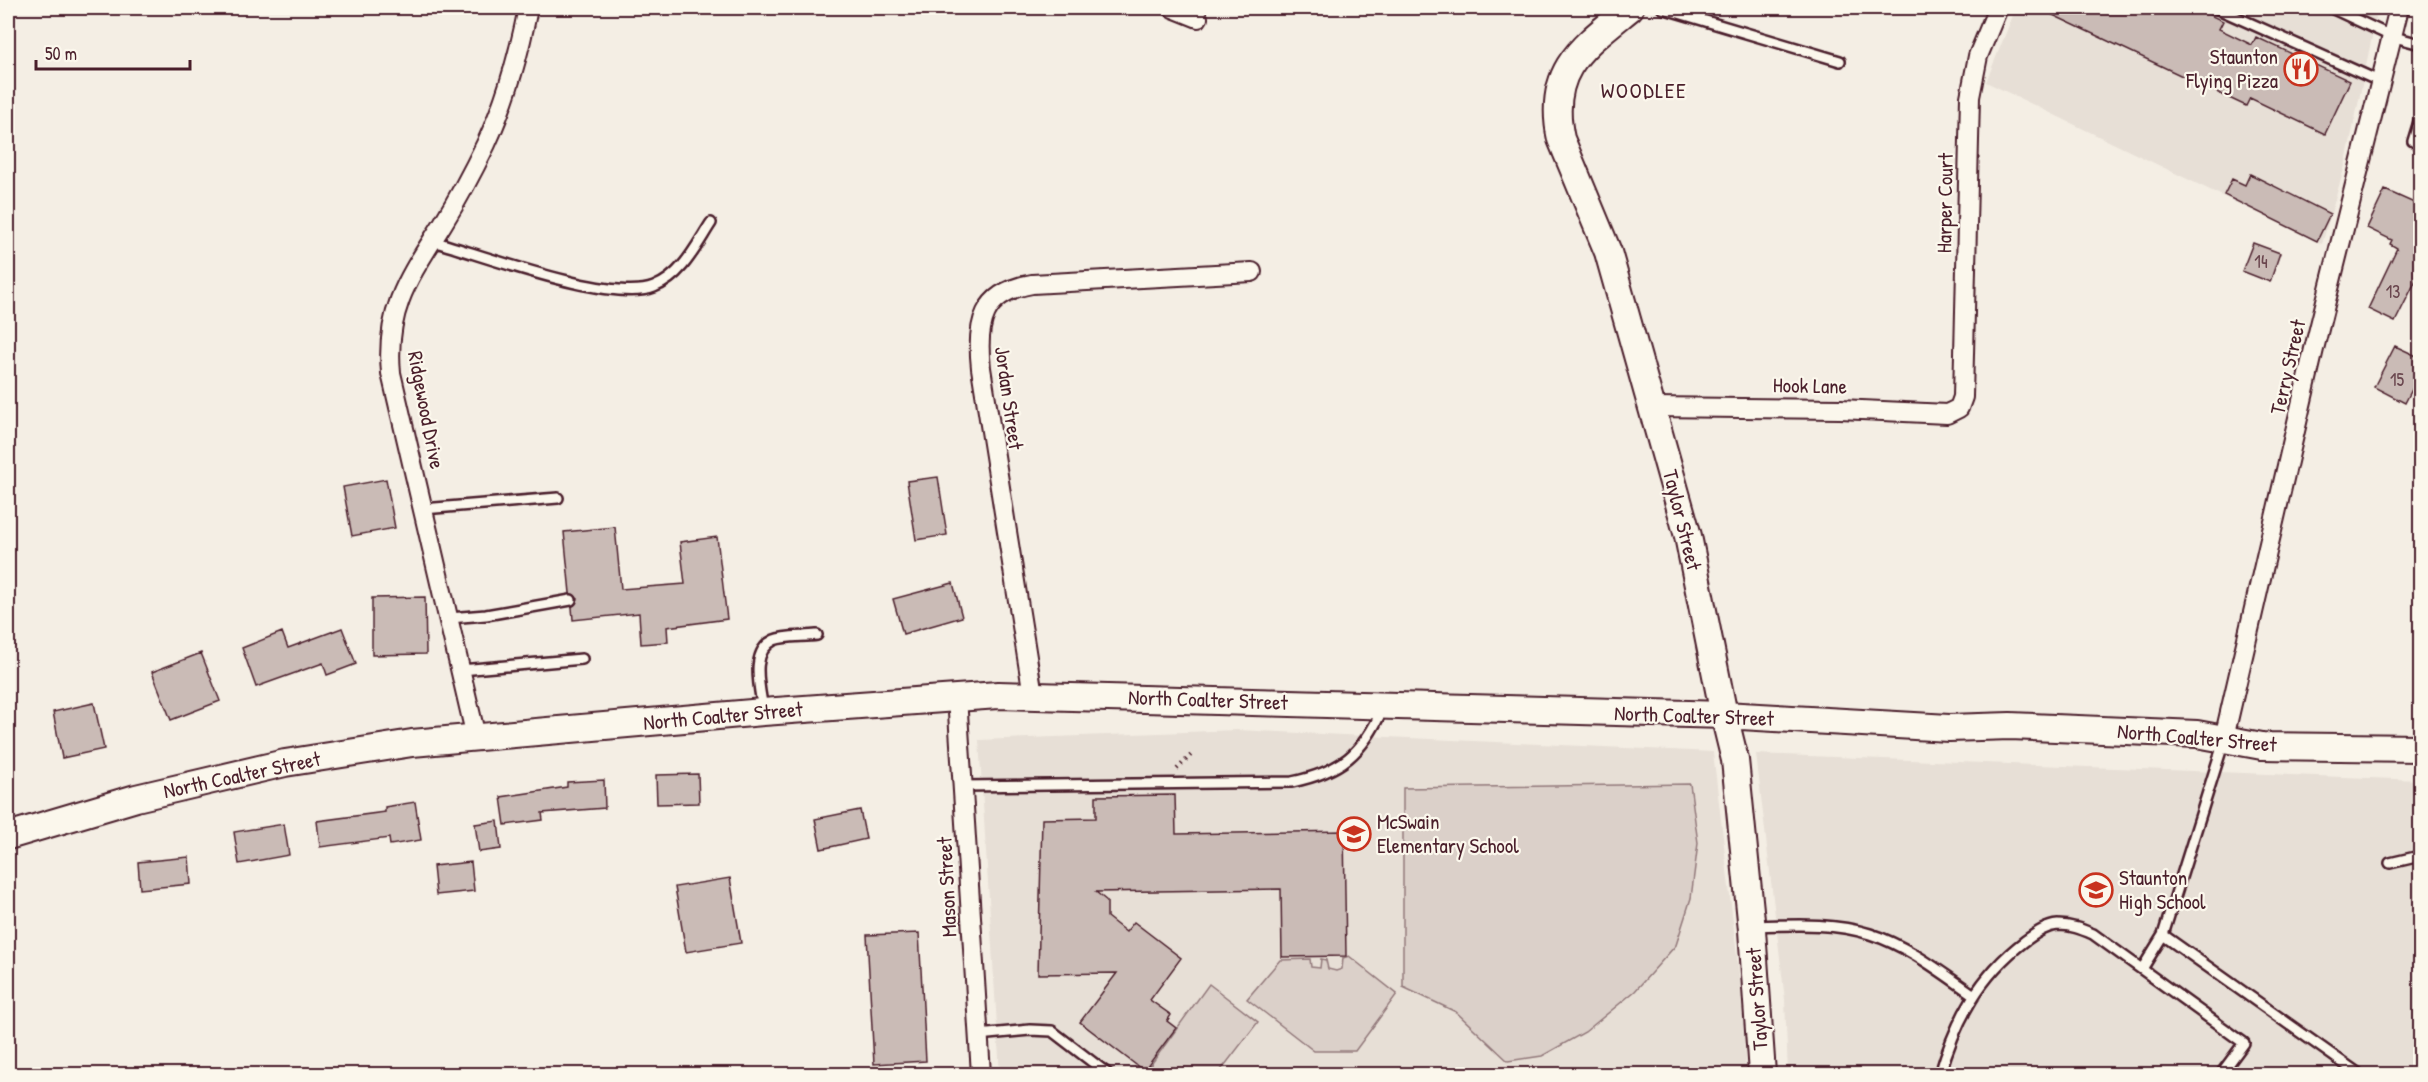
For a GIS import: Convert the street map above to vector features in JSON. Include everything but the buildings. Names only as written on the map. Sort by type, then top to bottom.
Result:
[{"type":"street","name":"Ridgewood Drive","points":[[476,737],[392,372],[390,346],[394,314],[400,293],[470,175],[495,121],[513,69],[528,8]]},
{"type":"street","points":[[1173,8],[1198,18]]},
{"type":"street","name":"Taylor Street","points":[[1630,8],[1594,37],[1571,61],[1558,89],[1556,108],[1561,139],[1608,252],[1688,536],[1735,760],[1762,1074]]},
{"type":"street","name":"Harper Court","points":[[1962,403],[1967,290],[1970,97],[1978,56],[1998,8]]},
{"type":"street","name":"Terry Street","points":[[2224,738],[2314,349],[2399,8]]},
{"type":"street","name":"Jordan Street","points":[[1033,695],[981,368],[978,334],[986,312],[1004,292],[1032,284],[1252,272]]},
{"type":"street","name":"Hook Lane","points":[[1652,407],[1840,409],[1947,414],[1957,410],[1962,403]]},
{"type":"street","name":"North Coalter Street","points":[[8,836],[136,798],[285,763],[412,743],[957,697],[1033,695],[1724,715],[1949,728],[2010,726],[2186,734],[2224,738],[2262,746],[2421,748]]},
{"type":"street","name":"Mason Street","points":[[957,697],[981,1074]]},
{"type":"lane","points":[[1662,8],[1839,61]]},
{"type":"lane","points":[[2216,8],[2381,82]]},
{"type":"lane","points":[[2331,8],[2391,36],[2421,44]]},
{"type":"lane","points":[[2421,118],[2413,141],[2421,145]]},
{"type":"lane","points":[[432,241],[567,281],[613,290],[654,287],[684,265],[711,223]]},
{"type":"lane","points":[[423,508],[558,498]]},
{"type":"lane","points":[[448,618],[486,615],[571,600]]},
{"type":"lane","points":[[763,712],[758,658],[764,648],[774,640],[817,635]]},
{"type":"lane","points":[[461,670],[582,659]]},
{"type":"lane","points":[[963,786],[1292,782],[1322,774],[1355,753],[1371,736],[1384,705]]},
{"type":"lane","points":[[2142,969],[2163,935],[2224,738]]},
{"type":"lane","points":[[2390,863],[2421,856]]},
{"type":"lane","points":[[1751,926],[1810,925],[1868,933],[1922,959],[1974,995]]},
{"type":"lane","points":[[1940,1074],[1948,1048],[1974,995],[1990,970],[2041,930],[2056,925],[2074,926],[2093,934],[2244,1043],[2222,1074]]},
{"type":"lane","points":[[2163,935],[2359,1074]]},
{"type":"lane","points":[[978,1035],[1030,1030],[1052,1032],[1108,1074]]},
{"type":"path","points":[[1177,769],[1193,753]]},
{"type":"shaded area","points":[[2016,8],[2378,8],[2346,162],[2322,244],[1986,82]]},
{"type":"shaded area","name":"McSwain Elementary School","points":[[1237,730],[1713,752],[1742,998],[1746,1074],[1000,1074],[979,740]]},
{"type":"shaded area","name":"Staunton High School","points":[[1756,754],[2420,780],[2420,1074],[1788,1074],[1785,1000]]},
{"type":"shaded area","points":[[1690,784],[1698,843],[1691,898],[1676,945],[1635,991],[1585,1032],[1542,1056],[1508,1061],[1456,1012],[1403,987],[1403,788]]},
{"type":"shaded area","points":[[1349,956],[1397,994],[1355,1051],[1314,1051],[1247,999],[1280,960],[1310,959],[1311,967],[1320,968],[1321,959],[1326,960],[1328,969],[1336,971],[1342,969],[1343,958]]},
{"type":"shaded area","points":[[1209,984],[1258,1022],[1218,1074],[1153,1074],[1147,1070]]},
{"type":"place","name":"Staunton Flying Pizza","points":[[2301,69]]},
{"type":"place","name":"McSwain Elementary School","points":[[1354,834]]},
{"type":"place","name":"Staunton High School","points":[[2096,890]]},
{"type":"district","name":"WOODLEE","points":[[1644,90]]}]
